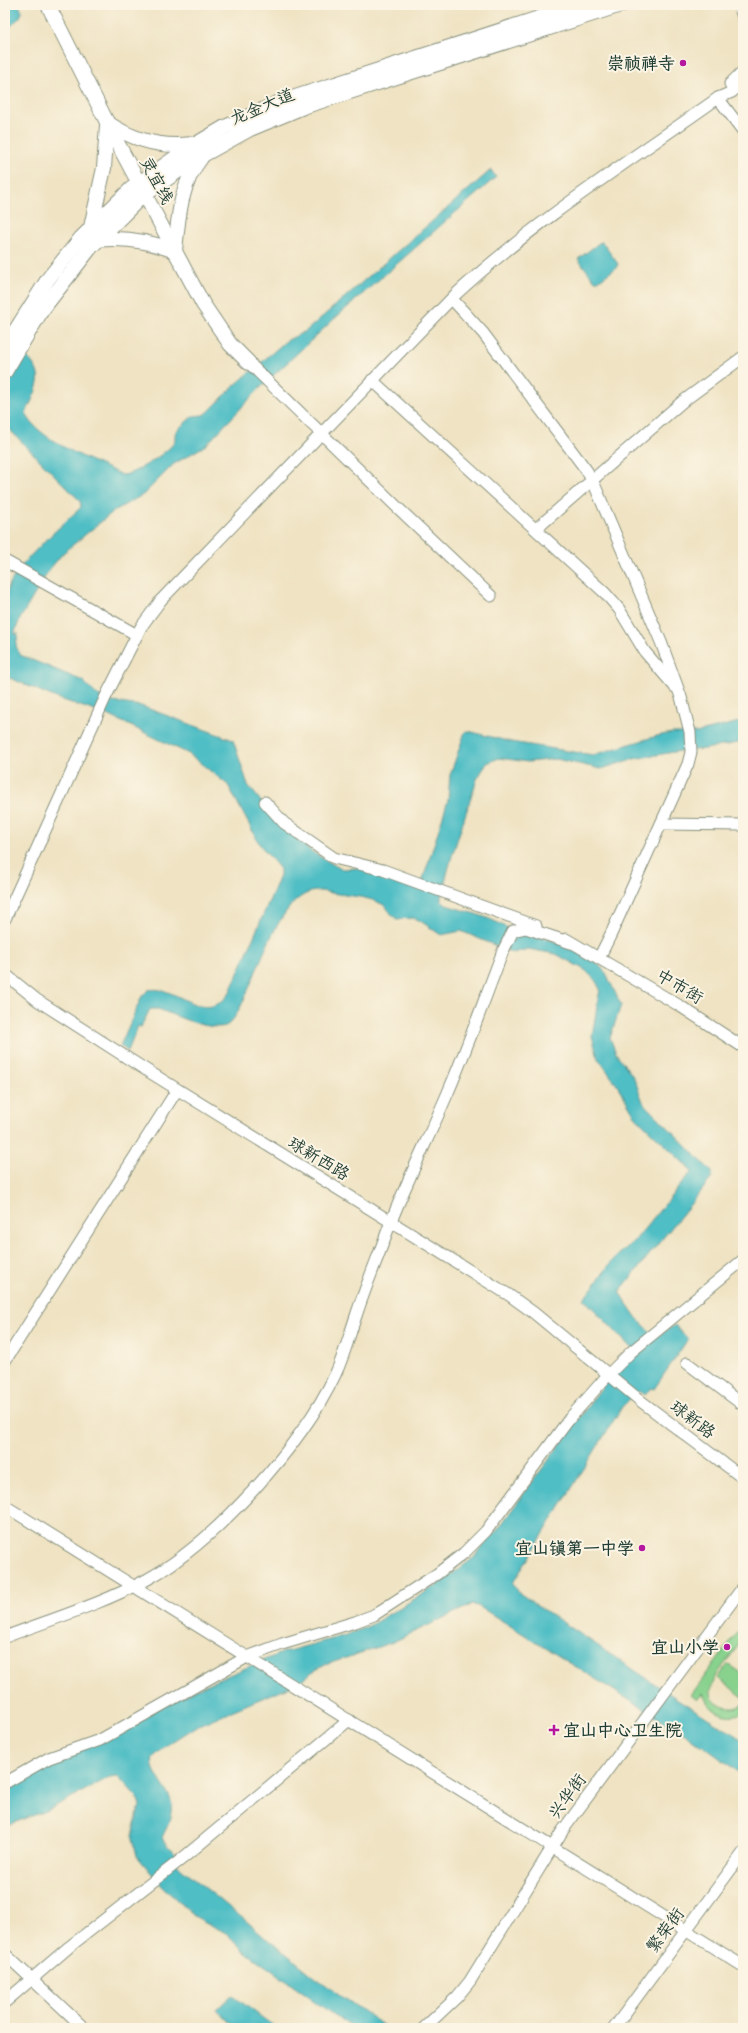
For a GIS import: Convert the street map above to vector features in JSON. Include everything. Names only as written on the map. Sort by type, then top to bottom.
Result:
[{"type":"main road","name":"灵宜线","points":[[48,5],[107,123],[215,324],[230,344],[249,363]]},
{"type":"main road","name":"龙金大道","points":[[5,372],[17,340],[59,287],[94,234],[142,189],[174,173],[200,149],[244,117],[299,95],[579,5]]},
{"type":"main road","name":"龙金大道","points":[[200,149],[303,107],[621,5]]},
{"type":"main road","points":[[107,123],[130,136],[154,144],[175,145],[200,149],[185,190],[175,251],[140,240],[94,234],[104,168],[107,123]]},
{"type":"main road","name":"龙金大道","points":[[5,347],[17,340]]},
{"type":"street","points":[[739,5],[743,17]]},
{"type":"street","points":[[5,919],[106,696],[137,635],[151,612],[171,588],[452,298],[491,262],[544,220],[718,98],[743,72]]},
{"type":"street","points":[[718,98],[732,92],[743,82]]},
{"type":"street","points":[[718,98],[743,131]]},
{"type":"street","points":[[452,298],[483,333],[592,479],[658,635],[679,692],[690,732],[691,752],[688,764],[599,958]]},
{"type":"street","points":[[536,529],[682,402],[743,357]]},
{"type":"street","points":[[249,363],[491,596]]},
{"type":"street","points":[[372,380],[610,598],[645,652],[679,692]]},
{"type":"street","points":[[5,560],[46,585],[137,635]]},
{"type":"street","points":[[266,802],[281,820],[328,855],[348,863],[376,868],[422,884],[555,933],[571,942]]},
{"type":"street","points":[[661,824],[743,825]]},
{"type":"street","points":[[5,1637],[133,1586],[174,1562],[226,1517],[269,1470],[310,1420],[328,1390],[342,1361],[355,1318],[391,1222],[447,1094],[503,951],[513,931],[526,928],[571,942]]},
{"type":"street","name":"中市街","points":[[571,942],[680,1006],[743,1046]]},
{"type":"street","name":"球新西路","points":[[5,974],[37,1000],[177,1090],[508,1295],[534,1313],[610,1376]]},
{"type":"street","points":[[5,1361],[177,1090]]},
{"type":"street","points":[[5,1783],[49,1758],[100,1740],[282,1644],[374,1615],[451,1564],[486,1531],[570,1418],[631,1352],[743,1260]]},
{"type":"street","points":[[687,1363],[743,1405]]},
{"type":"street","name":"球新路","points":[[610,1376],[743,1478]]},
{"type":"street","points":[[5,1506],[743,1966]]},
{"type":"street","name":"兴华街","points":[[424,2028],[449,2005],[470,1982],[552,1847],[743,1587]]},
{"type":"street","points":[[5,2002],[183,1858],[349,1720]]},
{"type":"street","name":"繁荣街","points":[[614,2028],[743,1853]]},
{"type":"street","points":[[5,1954],[84,2028]]},
{"type":"green space","points":[[743,1624],[742,1639],[717,1674],[711,1694],[715,1701],[725,1707],[734,1708],[743,1704],[743,1713],[736,1715],[724,1714],[713,1709],[709,1705],[703,1693],[697,1700],[691,1695]]},
{"type":"green space","points":[[728,1664],[743,1675],[743,1697],[718,1678]]},
{"type":"water","points":[[5,5],[19,5],[22,12],[20,17],[5,32]]},
{"type":"water","points":[[491,170],[496,177],[333,320],[260,388],[206,445],[174,464],[144,494],[114,511],[63,553],[49,570],[20,619],[14,634],[18,633],[16,646],[20,655],[83,681],[96,694],[112,702],[141,706],[233,740],[248,785],[278,823],[312,852],[341,869],[359,868],[392,876],[420,889],[448,800],[450,775],[465,732],[468,731],[511,742],[593,755],[657,736],[672,733],[696,733],[743,721],[743,742],[633,759],[601,769],[556,759],[528,762],[499,758],[487,763],[477,779],[451,859],[441,900],[446,905],[473,913],[500,924],[516,934],[530,933],[562,944],[597,963],[606,973],[621,1005],[610,1038],[616,1053],[634,1078],[643,1102],[712,1172],[711,1179],[619,1292],[636,1317],[654,1336],[659,1335],[675,1325],[688,1339],[654,1389],[651,1388],[645,1395],[638,1391],[622,1407],[513,1583],[519,1593],[676,1698],[743,1740],[743,1775],[703,1746],[478,1606],[471,1605],[393,1642],[325,1665],[312,1672],[300,1682],[196,1726],[174,1740],[154,1757],[152,1762],[157,1775],[170,1797],[172,1805],[170,1819],[162,1838],[176,1854],[172,1858],[181,1868],[316,1978],[387,2028],[357,2028],[342,2021],[242,1949],[226,1933],[194,1916],[162,1886],[137,1856],[132,1835],[140,1805],[137,1797],[118,1776],[110,1777],[48,1810],[5,1826],[5,1788],[36,1769],[203,1686],[281,1653],[346,1635],[369,1626],[436,1586],[472,1559],[495,1533],[602,1387],[636,1353],[584,1299],[613,1260],[636,1239],[692,1171],[636,1117],[617,1085],[598,1058],[592,1036],[600,989],[595,980],[585,970],[556,954],[528,949],[513,953],[461,931],[441,935],[419,920],[413,918],[397,919],[384,905],[366,898],[318,891],[311,892],[296,901],[283,917],[271,937],[234,1019],[225,1026],[218,1027],[201,1024],[158,1009],[150,1009],[141,1027],[138,1026],[128,1051],[120,1046],[142,996],[148,990],[159,990],[170,993],[200,1006],[210,1006],[219,1003],[229,994],[280,876],[280,869],[260,845],[228,785],[189,754],[110,716],[54,697],[5,676],[4,610],[7,591],[19,569],[51,535],[81,507],[80,501],[5,425],[5,340],[28,358],[33,364],[38,376],[38,383],[26,413],[32,423],[54,441],[83,457],[122,475],[134,472],[165,452],[174,443],[176,431],[193,416],[203,415],[208,412],[234,386],[286,341],[306,331]]},
{"type":"water","points":[[602,242],[618,264],[616,268],[598,281],[595,281],[578,259]]},
{"type":"water","points":[[232,1995],[276,2028],[238,2028],[229,2022],[217,2009]]},
{"type":"place","name":"崇祯禅寺","points":[[683,63]]},
{"type":"place","name":"宜山镇第一中学","points":[[642,1548]]},
{"type":"place","name":"宜山小学","points":[[727,1647]]},
{"type":"place","name":"宜山中心卫生院","points":[[554,1730]]}]
